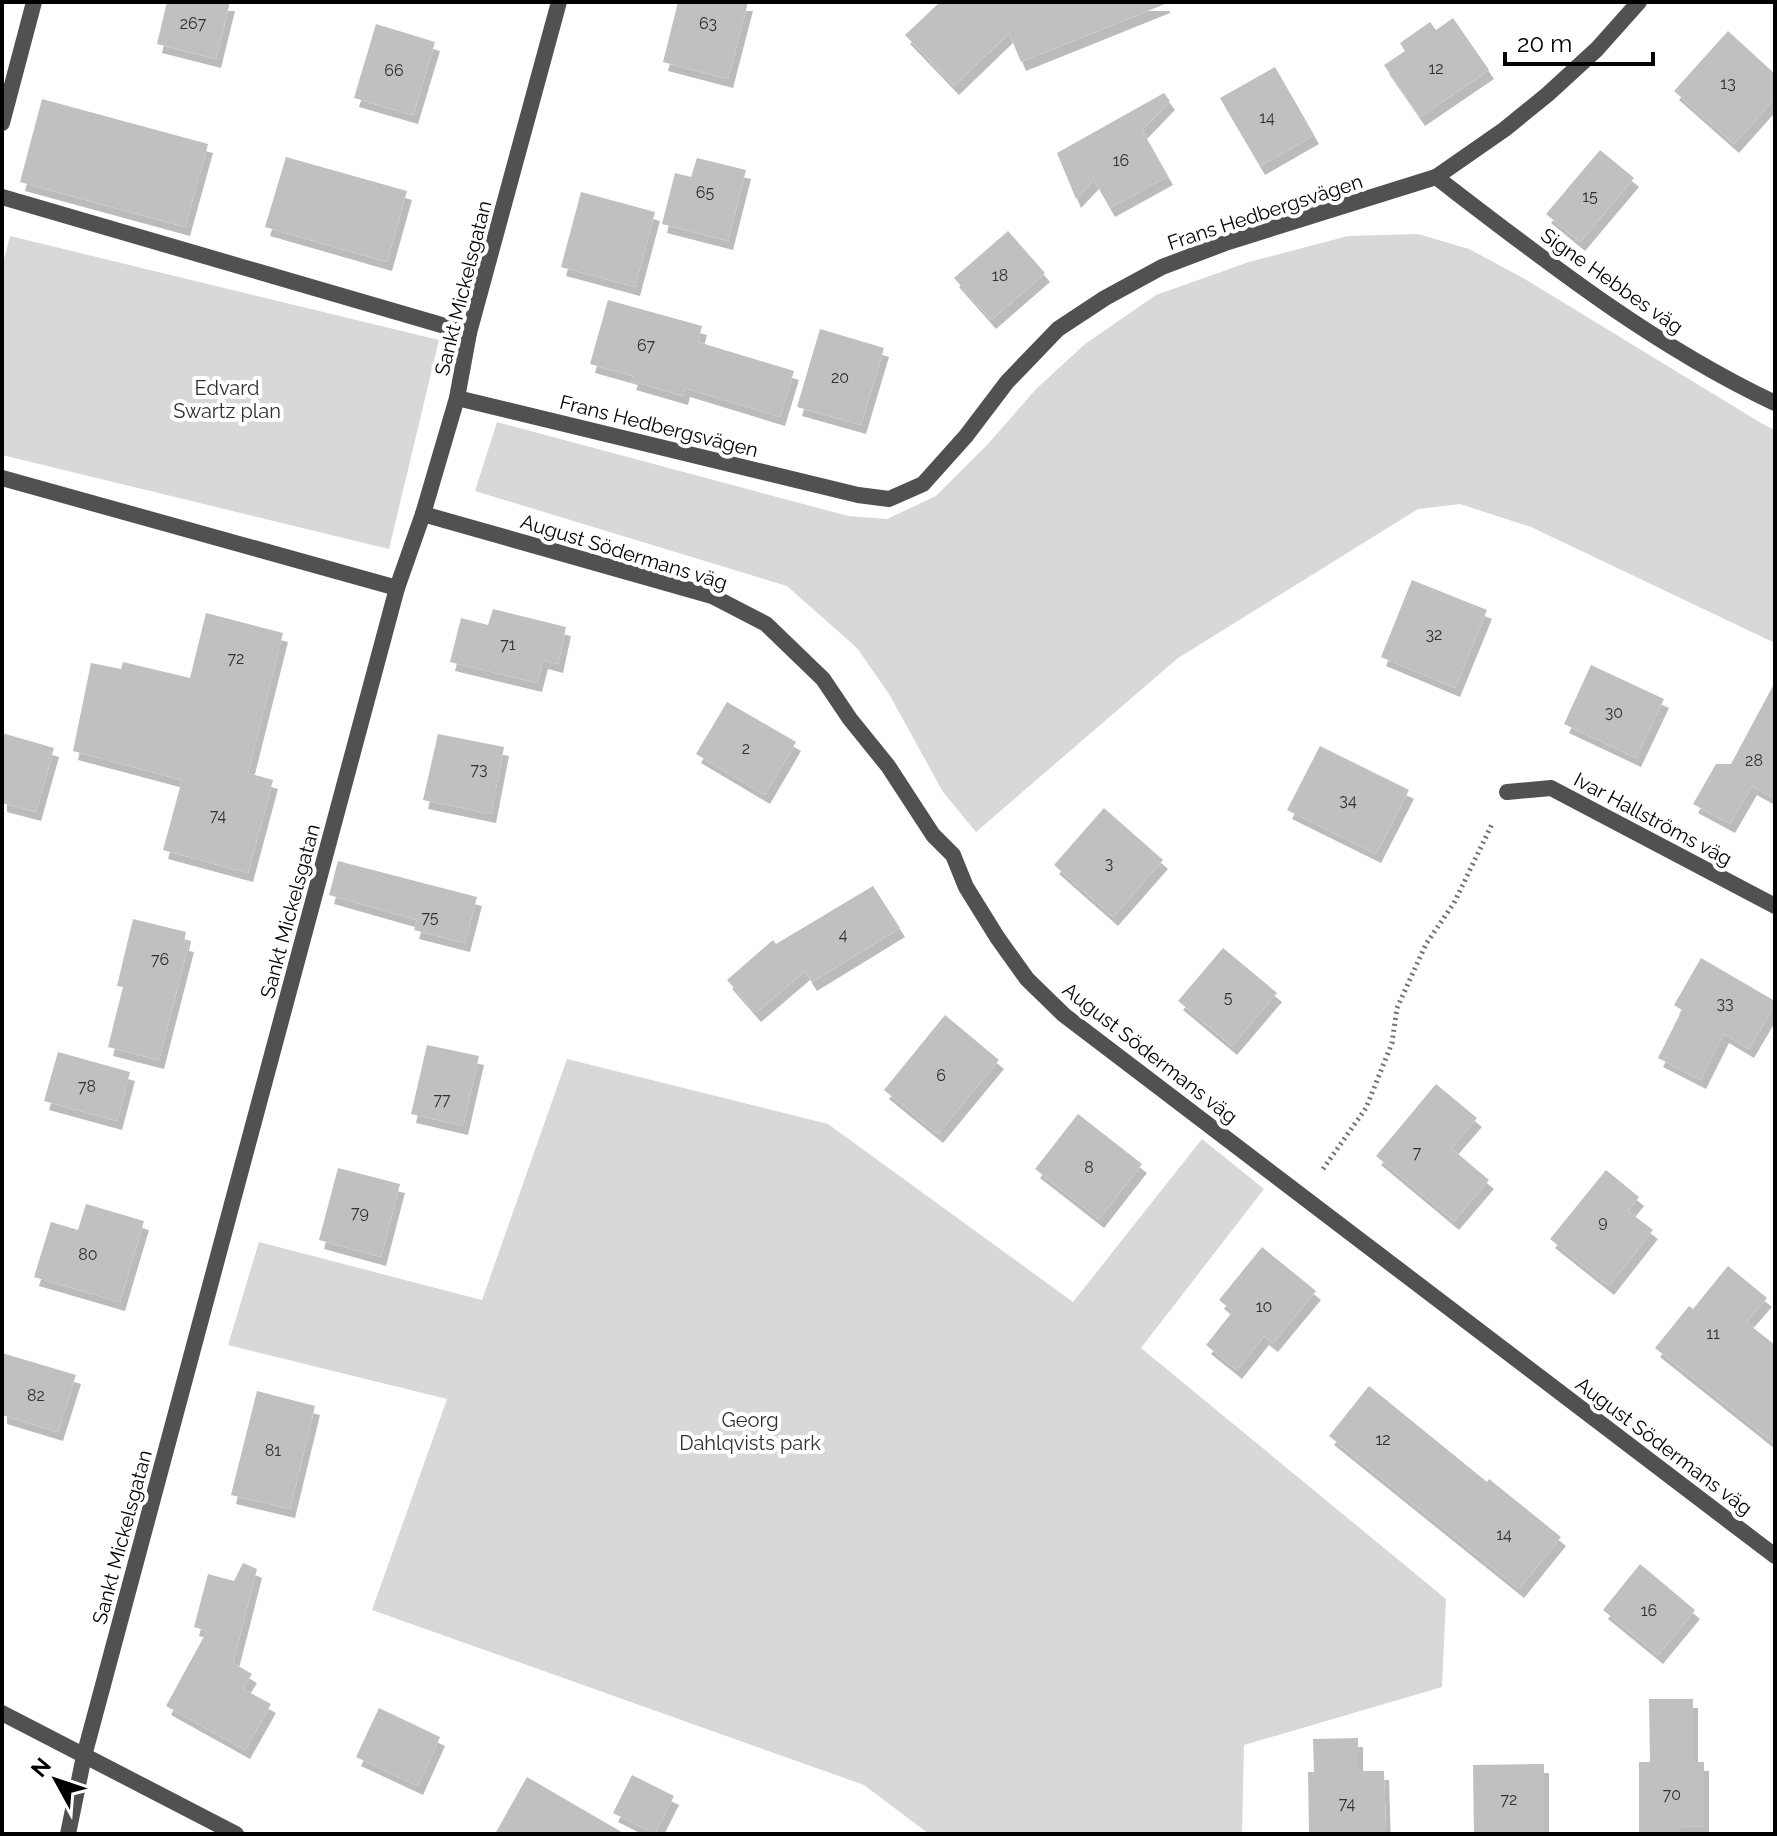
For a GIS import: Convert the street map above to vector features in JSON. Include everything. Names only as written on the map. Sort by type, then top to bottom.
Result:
[{"type":"street","points":[[2,123],[34,2]]},
{"type":"street","name":"Sankt Mickelsgatan","points":[[68,1834],[84,1756],[397,588],[423,514],[457,398],[469,333],[559,2]]},
{"type":"street","name":"Frans Hedbergsvägen","points":[[457,398],[843,492],[889,499],[923,484],[966,436],[1007,382],[1058,329],[1105,298],[1162,267],[1228,242],[1436,177],[1505,129],[1548,94],[1597,49],[1639,2]]},
{"type":"street","name":"Signe Hebbes väg","points":[[1436,177],[1537,255],[1684,356],[1775,403]]},
{"type":"street","points":[[2,197],[469,333]]},
{"type":"street","points":[[2,478],[397,588]]},
{"type":"street","name":"August Södermans väg","points":[[423,514],[712,596],[766,624],[823,679],[888,766],[933,835],[953,855],[966,887],[1027,979],[1064,1015],[1775,1556]]},
{"type":"street","name":"Ivar Hallströms väg","points":[[1507,792],[1551,788],[1775,906]]},
{"type":"street","points":[[2,1713],[236,1834]]},
{"type":"path","points":[[1304,1196],[1366,1108],[1392,1043],[1397,1008],[1426,944],[1454,903],[1507,792]]},
{"type":"green space","points":[[1418,234],[1469,249],[1523,278],[1775,430],[1775,643],[1531,527],[1460,504],[1418,509],[1178,658],[976,832],[943,792],[889,694],[857,648],[787,586],[475,491],[497,422],[848,516],[887,519],[936,496],[988,444],[1036,389],[1085,344],[1156,295],[1249,262],[1348,236]]},
{"type":"green space","name":"Edvard Swartz plan","points":[[10,236],[439,340],[389,549],[2,455],[2,268]]},
{"type":"green space","name":"Georg Dahlqvists park","points":[[567,1059],[828,1124],[1073,1302],[1202,1139],[1264,1189],[1141,1348],[1446,1599],[1442,1687],[1244,1745],[1242,1834],[929,1834],[864,1785],[372,1610],[447,1399],[228,1345],[259,1242],[482,1300]]},
{"type":"building","points":[[167,2],[230,2],[216,59],[157,44]]},
{"type":"building","points":[[678,2],[748,2],[728,79],[663,62]]},
{"type":"building","points":[[940,2],[1165,4],[1021,62],[1009,33],[954,86],[905,35]]},
{"type":"building","points":[[1453,18],[1489,70],[1420,117],[1384,65],[1405,51],[1400,43],[1430,22],[1436,30]]},
{"type":"building","points":[[376,24],[435,42],[413,115],[354,98]]},
{"type":"building","points":[[1728,31],[1775,74],[1775,98],[1734,144],[1674,91]]},
{"type":"building","points":[[1275,67],[1314,135],[1260,166],[1220,98]]},
{"type":"building","points":[[1164,93],[1170,101],[1142,130],[1168,176],[1110,208],[1094,180],[1076,199],[1057,153]]},
{"type":"building","points":[[42,99],[208,144],[185,227],[20,182]]},
{"type":"building","points":[[1600,150],[1634,178],[1580,242],[1546,214]]},
{"type":"building","points":[[286,157],[407,191],[387,262],[265,227]]},
{"type":"building","points":[[697,158],[746,170],[728,241],[662,224],[675,173],[691,177]]},
{"type":"building","points":[[581,192],[655,212],[635,287],[561,267]]},
{"type":"building","points":[[1008,231],[1045,273],[991,320],[954,278]]},
{"type":"building","points":[[608,300],[702,326],[698,342],[794,371],[780,417],[685,388],[683,396],[631,381],[633,376],[590,364]]},
{"type":"building","points":[[820,329],[884,348],[861,425],[797,407]]},
{"type":"building","points":[[1412,580],[1487,610],[1455,688],[1381,657]]},
{"type":"building","points":[[493,609],[566,627],[558,664],[543,660],[537,683],[450,662],[461,618],[488,625]]},
{"type":"building","points":[[206,613],[283,633],[248,773],[273,780],[248,873],[163,850],[182,780],[73,751],[91,663],[121,669],[123,662],[190,678]]},
{"type":"building","points":[[1591,665],[1664,699],[1636,758],[1564,724]]},
{"type":"building","points":[[1775,682],[1775,799],[1752,786],[1730,824],[1693,804],[1716,764],[1731,764]]},
{"type":"building","points":[[727,702],[796,742],[765,795],[696,754]]},
{"type":"building","points":[[2,733],[54,748],[36,812],[2,803]]},
{"type":"building","points":[[438,734],[504,747],[491,814],[423,800]]},
{"type":"building","points":[[1320,746],[1409,790],[1376,854],[1287,810]]},
{"type":"building","points":[[1104,808],[1163,860],[1113,917],[1054,865]]},
{"type":"building","points":[[338,861],[477,897],[465,943],[414,930],[417,920],[329,895]]},
{"type":"building","points":[[873,886],[900,928],[812,982],[805,971],[756,1013],[727,980],[773,940],[776,944]]},
{"type":"building","points":[[133,919],[186,932],[184,942],[189,943],[159,1060],[108,1047],[123,987],[117,986]]},
{"type":"building","points":[[1223,948],[1277,993],[1232,1046],[1178,1001]]},
{"type":"building","points":[[1701,958],[1775,1001],[1775,1005],[1749,1049],[1724,1034],[1701,1080],[1658,1058],[1682,1010],[1674,1005]]},
{"type":"building","points":[[945,1015],[999,1060],[938,1134],[884,1090]]},
{"type":"building","points":[[427,1045],[479,1056],[463,1126],[411,1114]]},
{"type":"building","points":[[58,1052],[130,1072],[117,1121],[44,1101]]},
{"type":"building","points":[[1436,1084],[1477,1118],[1451,1148],[1489,1180],[1454,1221],[1376,1156]]},
{"type":"building","points":[[1078,1114],[1142,1164],[1099,1219],[1035,1169]]},
{"type":"building","points":[[338,1168],[400,1184],[381,1257],[319,1240]]},
{"type":"building","points":[[1606,1170],[1639,1197],[1628,1211],[1653,1230],[1609,1286],[1550,1239]]},
{"type":"building","points":[[86,1204],[144,1221],[120,1302],[34,1277],[51,1222],[78,1230]]},
{"type":"building","points":[[1262,1247],[1316,1291],[1273,1343],[1264,1336],[1237,1370],[1206,1345],[1233,1311],[1219,1300]]},
{"type":"building","points":[[1728,1266],[1767,1298],[1746,1322],[1775,1345],[1775,1444],[1655,1348],[1689,1306],[1693,1309]]},
{"type":"building","points":[[2,1353],[76,1375],[58,1432],[2,1415]]},
{"type":"building","points":[[1369,1386],[1487,1482],[1489,1479],[1561,1537],[1519,1589],[1329,1436]]},
{"type":"building","points":[[257,1391],[315,1406],[290,1509],[231,1495]]},
{"type":"building","points":[[243,1563],[257,1569],[233,1663],[252,1674],[243,1689],[271,1704],[245,1750],[166,1706],[207,1631],[194,1627],[208,1574],[234,1581]]},
{"type":"building","points":[[1640,1564],[1695,1610],[1658,1655],[1603,1610]]},
{"type":"building","points":[[1649,1699],[1693,1699],[1693,1762],[1704,1762],[1704,1826],[1680,1827],[1680,1834],[1639,1834],[1639,1762],[1650,1762]]},
{"type":"building","points":[[379,1708],[440,1737],[418,1786],[356,1757]]},
{"type":"building","points":[[1358,1738],[1358,1771],[1384,1771],[1386,1834],[1309,1834],[1308,1772],[1314,1772],[1313,1739]]},
{"type":"building","points":[[1544,1764],[1544,1834],[1474,1834],[1473,1765]]},
{"type":"building","points":[[632,1775],[674,1796],[655,1834],[613,1813]]},
{"type":"building","points":[[527,1777],[625,1834],[495,1834]]}]
